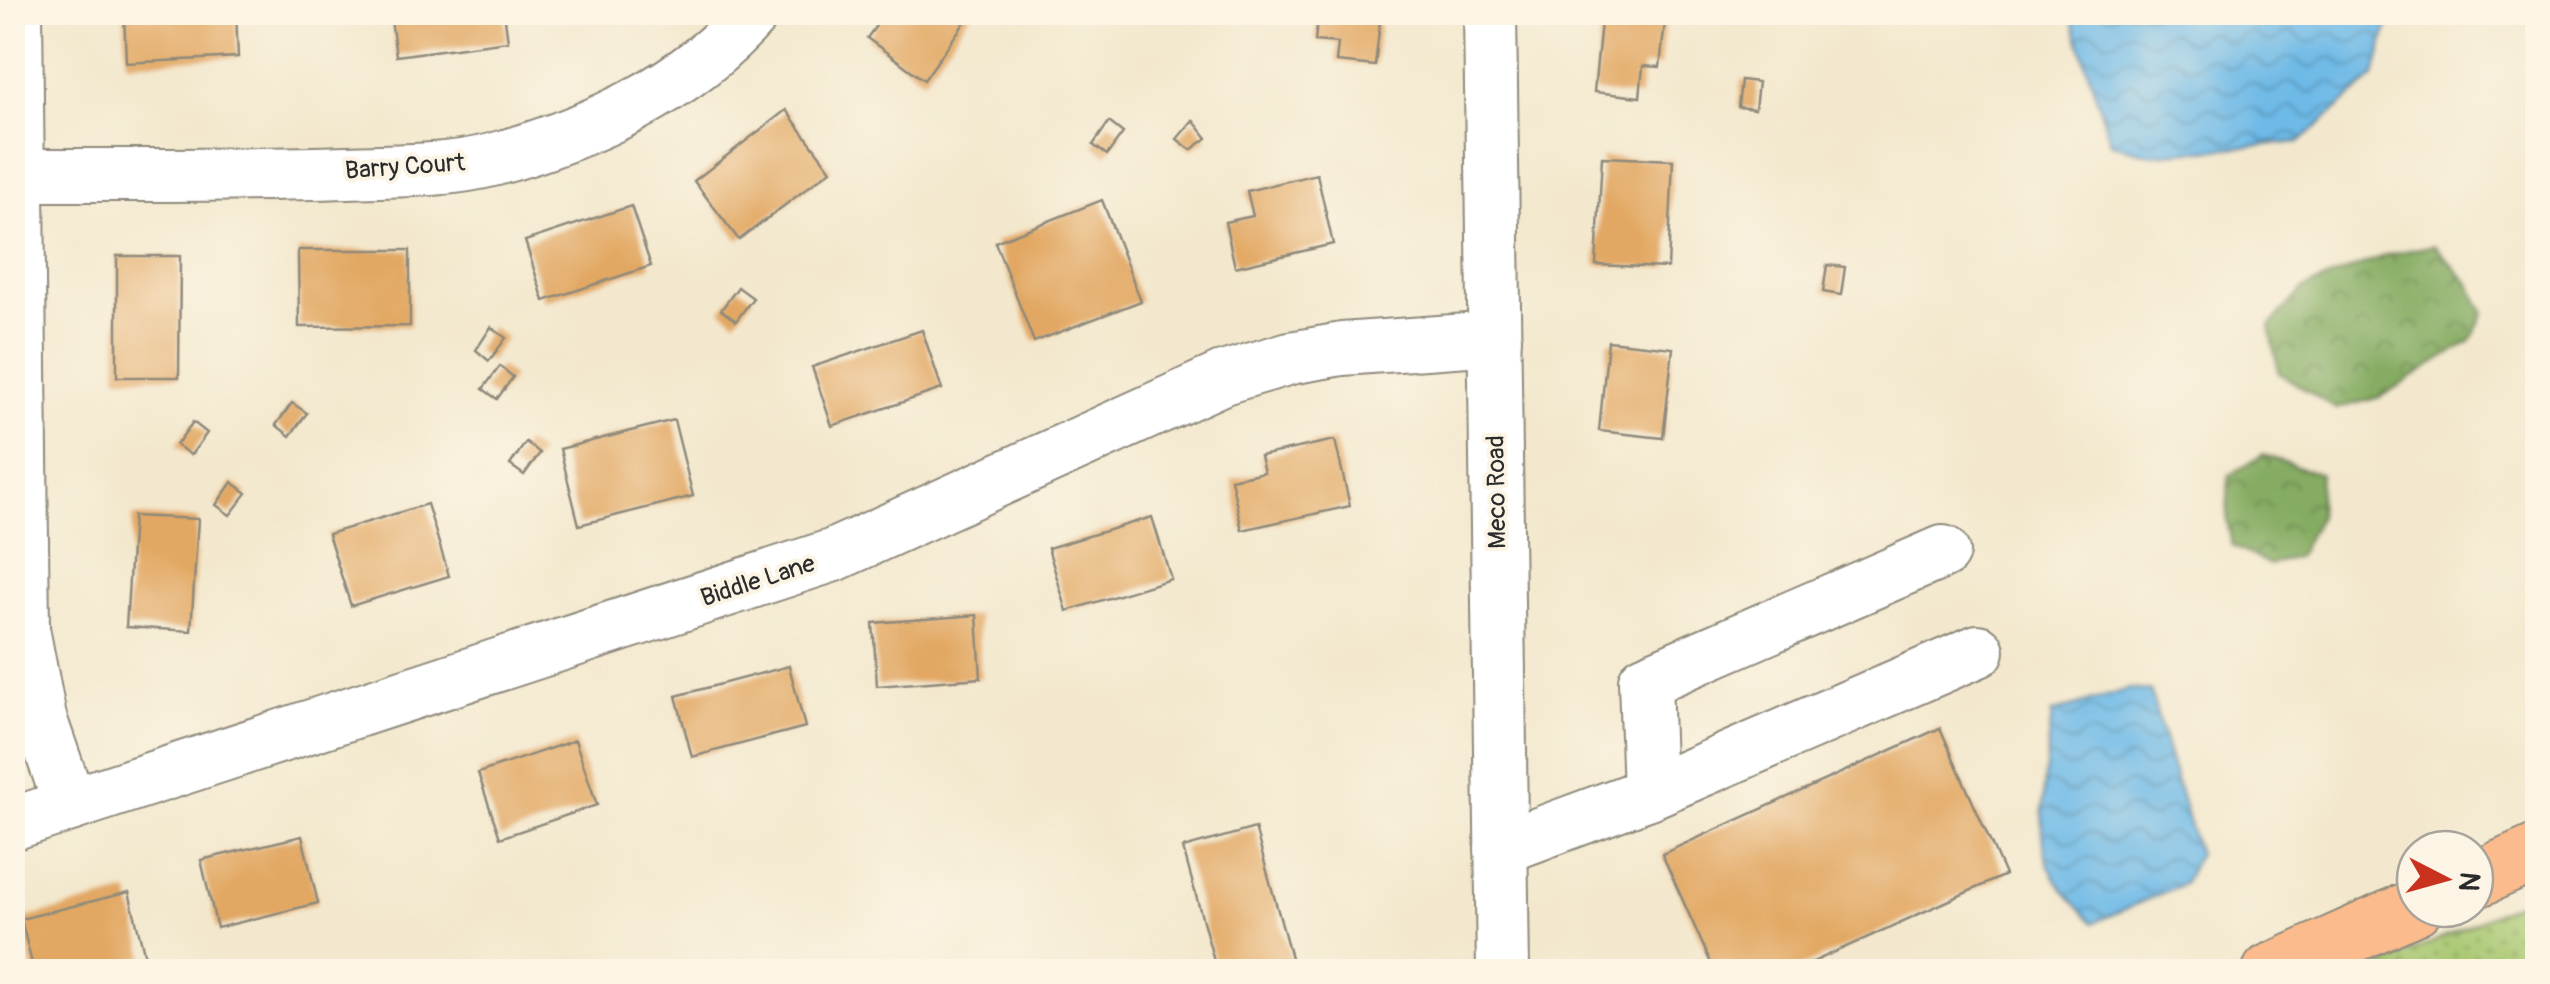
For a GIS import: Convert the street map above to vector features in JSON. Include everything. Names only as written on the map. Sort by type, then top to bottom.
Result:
[{"type":"main road","points":[[2495,871],[2538,852]]},
{"type":"main road","points":[[2270,972],[2395,915]]},
{"type":"street","points":[[16,12],[23,628],[40,718],[70,805]]},
{"type":"street","name":"Barry Court","points":[[15,175],[270,175],[432,168],[489,161],[593,126],[672,86],[754,12]]},
{"type":"street","name":"Meco Road","points":[[1490,12],[1503,972]]},
{"type":"street","name":"Biddle Lane","points":[[12,824],[834,556],[1223,378],[1290,358],[1342,349],[1494,338]]},
{"type":"street","points":[[1648,793],[1646,681],[1942,552]]},
{"type":"street","points":[[1501,848],[1648,793],[1978,651]]},
{"type":"green space","points":[[2434,245],[2468,282],[2484,312],[2471,341],[2380,397],[2336,409],[2279,373],[2270,326],[2303,289],[2386,255]]},
{"type":"green space","points":[[2263,455],[2320,474],[2318,517],[2298,556],[2270,565],[2232,546],[2227,520],[2229,476]]},
{"type":"green space","points":[[2537,894],[2537,971],[2373,970],[2461,929],[2495,929],[2495,913]]},
{"type":"water","points":[[2070,12],[2391,13],[2375,76],[2300,142],[2153,154],[2111,144]]},
{"type":"water","points":[[2129,689],[2150,691],[2198,854],[2183,884],[2093,923],[2059,884],[2045,853],[2044,792],[2052,713]]},
{"type":"building","points":[[124,12],[236,12],[238,57],[126,63]]},
{"type":"building","points":[[390,12],[504,12],[508,41],[396,56]]},
{"type":"building","points":[[886,12],[972,12],[924,80],[867,38]]},
{"type":"building","points":[[1318,12],[1381,12],[1375,66],[1336,62],[1338,43],[1315,41]]},
{"type":"building","points":[[1602,12],[1666,12],[1660,67],[1643,66],[1640,97],[1594,92]]},
{"type":"building","points":[[1741,80],[1758,82],[1755,109],[1738,107]]},
{"type":"building","points":[[786,110],[831,170],[739,240],[694,181]]},
{"type":"building","points":[[1193,120],[1207,138],[1191,150],[1177,139]]},
{"type":"building","points":[[1109,122],[1123,133],[1107,155],[1093,145]]},
{"type":"building","points":[[1602,157],[1673,160],[1668,268],[1596,265]]},
{"type":"building","points":[[1317,174],[1333,244],[1235,267],[1225,222],[1253,216],[1247,191]]},
{"type":"building","points":[[1102,200],[1141,301],[1034,342],[995,242]]},
{"type":"building","points":[[631,206],[651,266],[544,301],[525,241]]},
{"type":"building","points":[[298,250],[410,250],[410,326],[299,327]]},
{"type":"building","points":[[117,256],[180,256],[179,377],[117,377]]},
{"type":"building","points":[[1827,265],[1845,267],[1841,295],[1823,292]]},
{"type":"building","points":[[738,287],[753,298],[736,321],[721,310]]},
{"type":"building","points":[[491,327],[506,338],[489,361],[476,350]]},
{"type":"building","points":[[922,330],[942,389],[832,426],[812,367]]},
{"type":"building","points":[[1608,341],[1673,348],[1663,438],[1599,431]]},
{"type":"building","points":[[500,366],[513,377],[497,399],[483,389]]},
{"type":"building","points":[[292,403],[307,413],[290,436],[276,425]]},
{"type":"building","points":[[674,420],[693,496],[579,525],[560,449]]},
{"type":"building","points":[[193,422],[207,433],[191,455],[176,445]]},
{"type":"building","points":[[1335,440],[1350,506],[1242,530],[1231,479],[1264,472],[1260,456]]},
{"type":"building","points":[[526,442],[540,453],[524,475],[510,465]]},
{"type":"building","points":[[232,482],[247,493],[230,515],[216,505]]},
{"type":"building","points":[[427,504],[449,576],[351,606],[328,534]]},
{"type":"building","points":[[133,516],[198,519],[191,631],[126,627]]},
{"type":"building","points":[[1152,517],[1171,579],[1067,611],[1048,548]]},
{"type":"building","points":[[977,615],[981,678],[877,686],[873,623]]},
{"type":"building","points":[[789,666],[805,727],[692,757],[676,696]]},
{"type":"building","points":[[1940,728],[2005,875],[1791,972],[1715,972],[1662,854]]},
{"type":"building","points":[[575,740],[597,805],[500,838],[478,773]]},
{"type":"building","points":[[1255,828],[1295,972],[1217,972],[1183,848]]},
{"type":"building","points":[[302,836],[318,903],[217,928],[201,860]]},
{"type":"building","points":[[129,892],[145,957],[88,972],[34,972],[21,919]]}]
